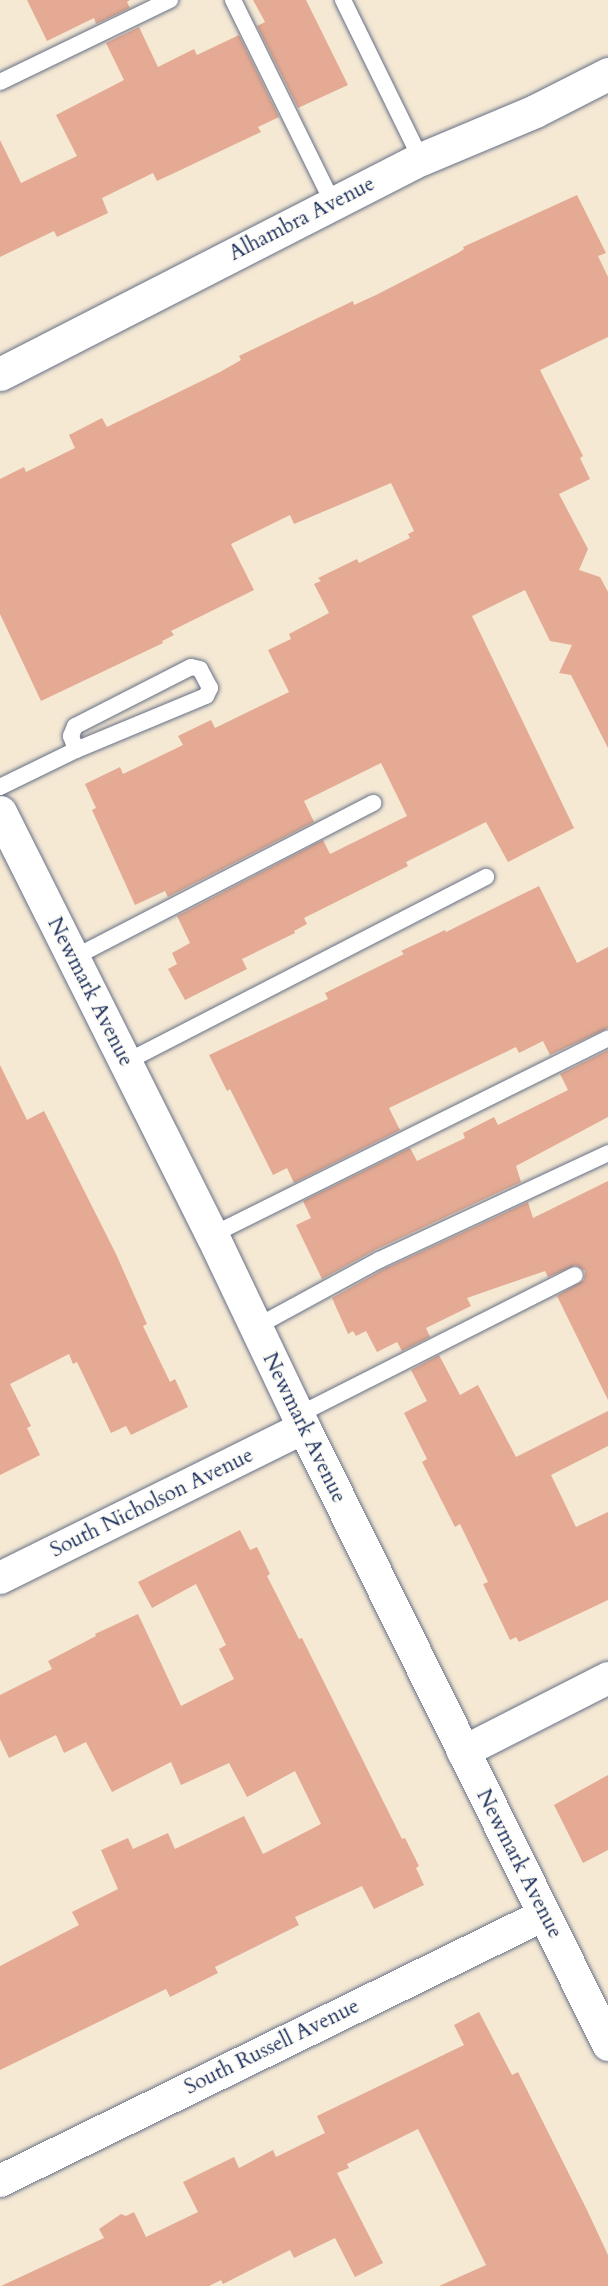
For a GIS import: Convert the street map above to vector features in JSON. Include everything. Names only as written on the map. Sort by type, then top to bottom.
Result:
[{"type":"street","name":"Alhambra Avenue","points":[[0,374],[421,159],[535,111],[608,75]]},
{"type":"street","name":"Newmark Avenue","points":[[0,812],[212,1234],[301,1422],[608,2044]]},
{"type":"street","name":"South Nicholson Avenue","points":[[0,1578],[301,1422]]},
{"type":"street","points":[[463,1752],[608,1678]]},
{"type":"street","name":"South Russell Avenue","points":[[0,2181],[544,1915]]},
{"type":"lane","points":[[0,82],[171,0]]},
{"type":"lane","points":[[233,0],[333,203]]},
{"type":"lane","points":[[344,0],[421,159]]},
{"type":"lane","points":[[0,787],[76,750],[206,696],[210,688],[200,669],[191,667],[75,726],[71,736],[76,750]]},
{"type":"lane","points":[[73,958],[373,803]]},
{"type":"lane","points":[[126,1062],[486,878]]},
{"type":"lane","points":[[212,1234],[608,1038]]},
{"type":"lane","points":[[256,1327],[379,1260],[608,1153]]},
{"type":"lane","points":[[301,1422],[575,1275]]},
{"type":"building","points":[[27,0],[130,0],[127,2],[130,8],[96,24],[94,18],[47,41]]},
{"type":"building","points":[[253,0],[306,0],[348,85],[298,108],[257,26],[265,22]]},
{"type":"building","points":[[139,27],[158,67],[194,49],[197,55],[239,35],[279,117],[258,127],[261,132],[157,181],[153,173],[102,198],[108,213],[57,237],[54,231],[0,257],[0,140],[21,183],[77,156],[56,115],[124,80],[106,43]]},
{"type":"building","points":[[577,195],[606,253],[598,256],[608,277],[608,337],[540,370],[583,456],[580,458],[590,479],[559,494],[588,549],[579,570],[600,577],[608,592],[608,748],[571,675],[559,673],[572,645],[550,641],[525,590],[472,616],[574,828],[508,862],[486,822],[406,862],[408,866],[304,918],[307,924],[294,931],[295,933],[242,959],[247,969],[185,1000],[168,969],[177,964],[172,953],[190,943],[177,916],[323,840],[330,854],[407,816],[381,763],[304,801],[314,822],[168,897],[165,891],[135,905],[92,810],[96,808],[85,784],[120,767],[123,774],[183,745],[178,736],[211,720],[215,728],[289,692],[268,650],[291,639],[289,634],[329,613],[314,584],[321,581],[318,578],[357,559],[359,563],[410,538],[408,534],[414,531],[391,483],[294,524],[290,515],[231,544],[254,590],[171,631],[174,635],[162,641],[163,643],[41,701],[0,614],[0,479],[24,467],[26,472],[75,448],[69,435],[102,418],[107,427],[220,372],[241,360],[239,356],[353,301],[354,305],[376,295],[458,253],[464,249],[463,247]]},
{"type":"building","points":[[539,886],[577,963],[608,947],[608,1028],[550,1055],[543,1041],[519,1053],[516,1047],[389,1108],[400,1130],[294,1183],[287,1168],[273,1175],[230,1089],[227,1091],[209,1055],[328,999],[325,993],[404,954],[401,951],[445,930],[446,932]]},
{"type":"building","points":[[608,1050],[608,1117],[516,1166],[521,1182],[375,1250],[322,1279],[296,1225],[311,1218],[303,1201],[410,1148],[417,1161],[465,1138],[463,1133],[494,1117],[498,1125],[568,1090],[560,1074]]},
{"type":"building","points":[[0,1065],[27,1120],[44,1111],[116,1254],[147,1324],[143,1326],[170,1382],[175,1379],[188,1407],[131,1435],[126,1426],[111,1433],[77,1362],[73,1364],[69,1354],[10,1384],[31,1426],[27,1428],[40,1455],[0,1475]]},
{"type":"building","points":[[608,1181],[608,1400],[557,1296],[584,1280],[585,1271],[576,1265],[548,1277],[545,1271],[467,1298],[471,1306],[426,1328],[430,1337],[402,1351],[397,1342],[377,1352],[366,1331],[356,1336],[353,1331],[348,1334],[332,1298],[384,1269],[528,1202],[533,1218]]},
{"type":"building","points":[[439,1355],[460,1395],[478,1385],[516,1457],[608,1411],[608,1446],[551,1475],[576,1527],[608,1512],[608,1600],[519,1642],[516,1637],[510,1640],[483,1584],[488,1582],[460,1524],[455,1527],[422,1462],[427,1459],[404,1413],[427,1401],[411,1370]]},
{"type":"building","points":[[240,1530],[250,1550],[257,1547],[270,1574],[267,1576],[299,1639],[302,1638],[402,1839],[405,1838],[419,1866],[416,1868],[424,1885],[374,1909],[362,1886],[295,1917],[299,1925],[215,1967],[218,1973],[170,1997],[166,1989],[0,2070],[0,1966],[79,1925],[72,1912],[118,1889],[101,1850],[128,1838],[133,1849],[168,1833],[175,1849],[244,1816],[263,1854],[321,1824],[295,1771],[247,1797],[229,1763],[181,1785],[171,1762],[112,1792],[86,1742],[64,1753],[56,1735],[9,1758],[0,1739],[0,1695],[52,1669],[48,1661],[96,1636],[95,1634],[138,1614],[181,1706],[234,1679],[219,1649],[226,1645],[196,1584],[152,1608],[138,1582]]},
{"type":"building","points":[[608,1775],[608,1850],[583,1863],[554,1805]]},
{"type":"building","points":[[479,2012],[512,2075],[518,2072],[586,2208],[608,2255],[608,2286],[439,2286],[486,2265],[418,2129],[347,2164],[349,2168],[337,2173],[383,2263],[355,2277],[335,2238],[294,2258],[290,2250],[223,2284],[221,2280],[209,2286],[1,2286],[104,2238],[99,2229],[121,2214],[126,2216],[134,2212],[146,2237],[198,2212],[183,2182],[234,2157],[239,2168],[273,2150],[276,2157],[325,2133],[317,2116],[464,2045],[454,2025]]}]
